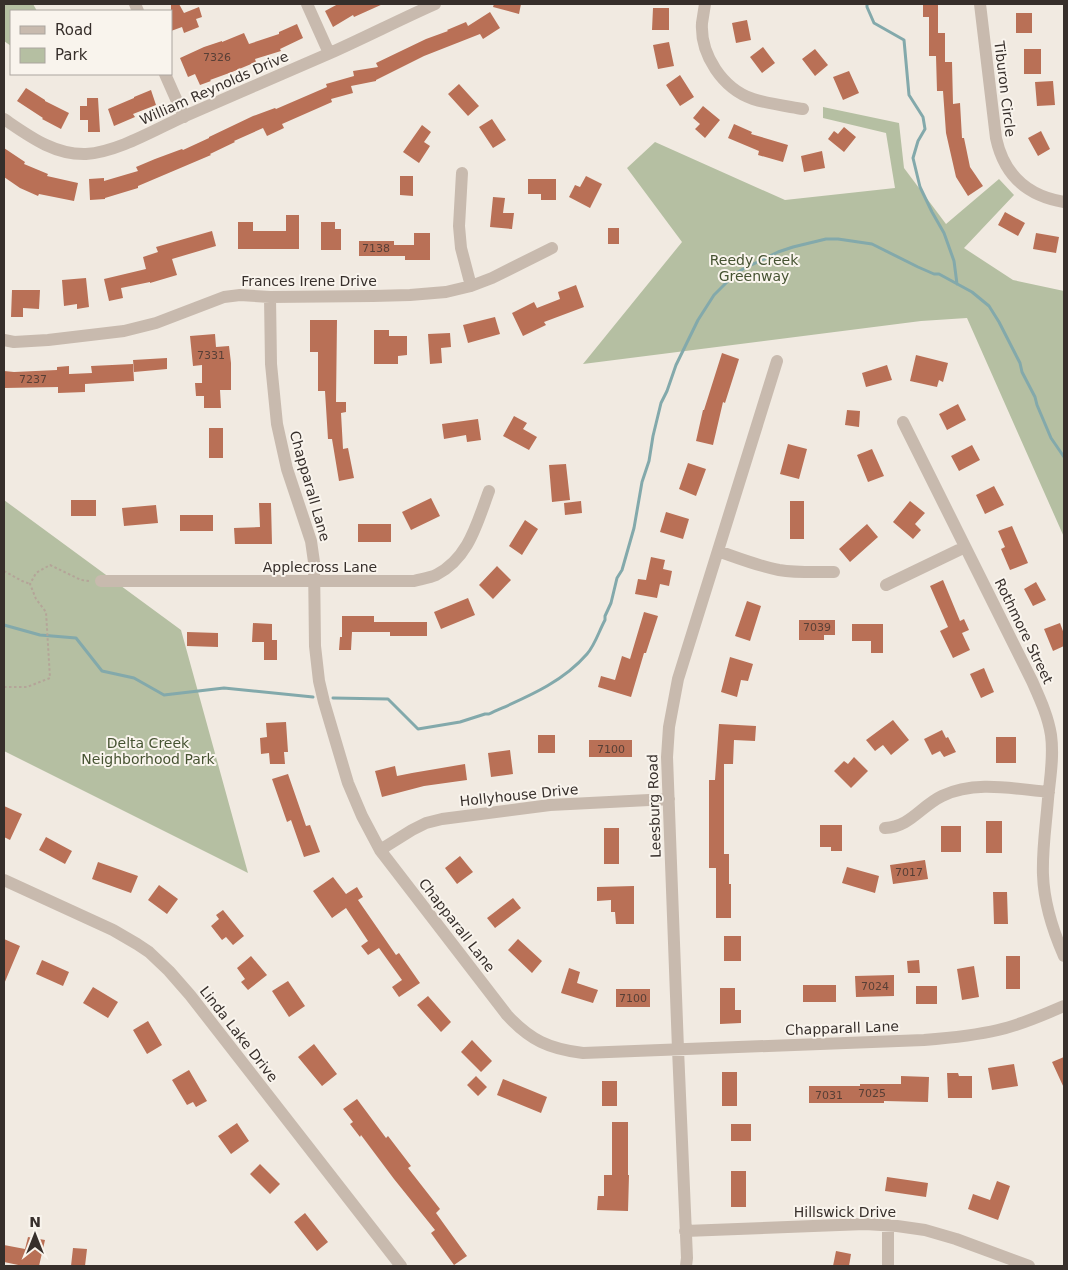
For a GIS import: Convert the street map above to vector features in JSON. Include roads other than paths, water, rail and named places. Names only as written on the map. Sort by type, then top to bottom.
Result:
[{"type":"street","points":[[307,4],[329,53]]},
{"type":"street","name":"William Reynolds Drive","points":[[4,119],[41,144],[70,153],[102,152],[118,147],[329,53],[434,4]]},
{"type":"street","points":[[706,4],[702,23],[703,40],[716,70],[726,81],[739,92],[753,98],[803,109]]},
{"type":"street","name":"Tiburon Circle","points":[[980,4],[996,138],[1001,156],[1010,171],[1022,184],[1038,194],[1064,202]]},
{"type":"street","points":[[165,75],[184,116]]},
{"type":"street","points":[[462,174],[459,226],[461,248],[471,286]]},
{"type":"street","name":"Frances Irene Drive","points":[[4,340],[14,342],[48,340],[124,331],[156,323],[224,297],[240,295],[270,297],[410,295],[446,292],[471,286],[492,278],[552,248]]},
{"type":"street","name":"Chapparall Lane","points":[[270,297],[271,364],[277,424],[287,469],[311,541],[314,562],[315,646],[319,681],[348,783],[362,816],[380,850],[518,1028],[548,1046],[566,1051],[583,1053],[678,1050],[924,1040],[963,1036],[1000,1030],[1064,1006]]},
{"type":"street","name":"Leesburg Road","points":[[686,1266],[667,757],[669,727],[678,679],[777,361]]},
{"type":"street","name":"Rothmore Street","points":[[904,422],[1032,681],[1047,716],[1051,734],[1052,753],[1043,876],[1049,914],[1064,956]]},
{"type":"street","name":"Applecross Lane","points":[[101,581],[414,581],[437,574],[451,565],[464,550],[473,535],[489,491]]},
{"type":"street","points":[[886,585],[965,547]]},
{"type":"street","points":[[718,551],[778,570],[834,572]]},
{"type":"street","points":[[886,828],[902,825],[933,801],[943,795],[954,792],[988,786],[1049,792]]},
{"type":"street","name":"Hollyhouse Drive","points":[[380,850],[426,822],[442,819],[550,805],[669,799]]},
{"type":"street","name":"Linda Lake Drive","points":[[4,880],[113,930],[149,952],[169,971],[401,1266]]},
{"type":"street","name":"Hillswick Drive","points":[[685,1232],[865,1224],[888,1225],[926,1230],[1029,1266]]},
{"type":"street","points":[[888,1225],[888,1266]]},
{"type":"waterway","points":[[867,4],[874,23],[904,40],[909,95],[923,117],[925,129],[918,141],[913,158],[920,187],[944,233],[954,261],[957,284]]},
{"type":"waterway","points":[[333,698],[388,699],[418,729],[460,722],[489,714],[554,682],[577,665],[592,646],[611,603],[617,578],[622,570],[634,528],[642,482],[649,461],[661,403],[676,365],[698,320],[714,295],[735,274],[778,252],[793,247],[826,239],[872,244],[918,267],[934,274],[939,274],[972,292],[989,306],[999,322],[1020,363],[1022,372],[1035,397],[1051,438],[1064,457]]},
{"type":"waterway","points":[[4,625],[40,635],[76,638],[102,671],[134,678],[164,695],[224,688],[313,697]]},
{"type":"park label","name":"Reedy Creek Greenway","points":[[754,268]]},
{"type":"park label","name":"Delta Creek Neighborhood Park","points":[[148,752]]}]
